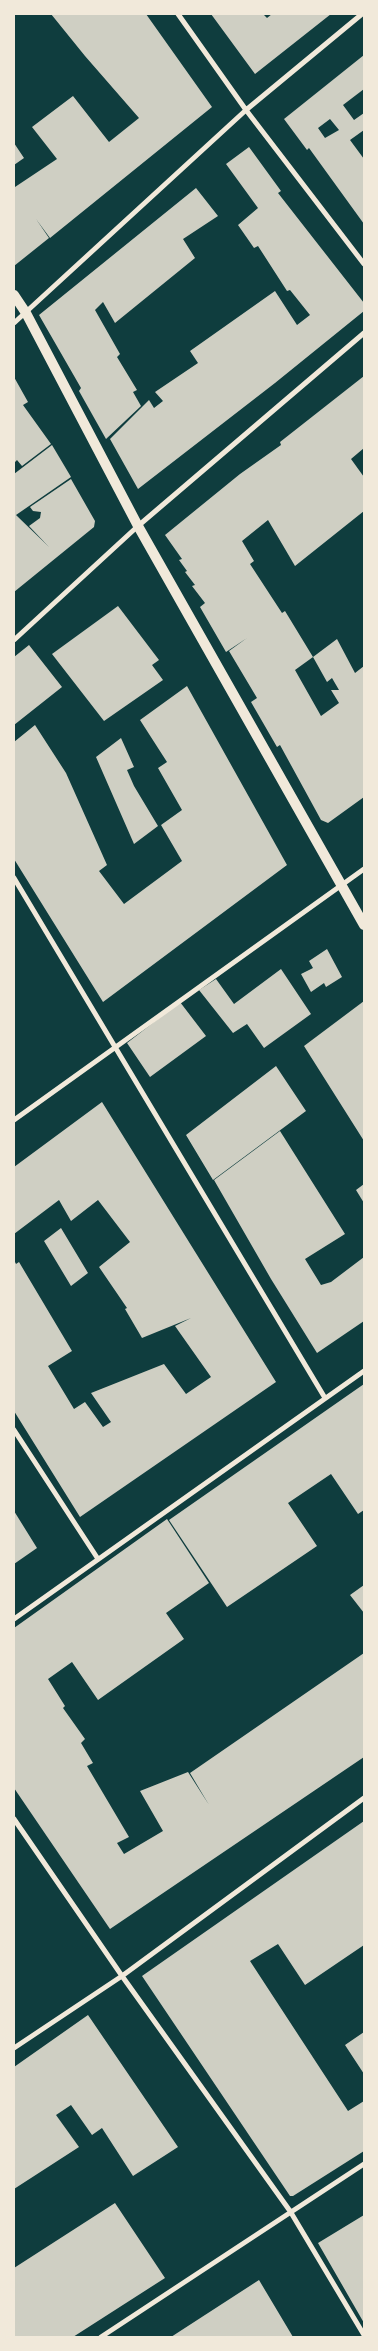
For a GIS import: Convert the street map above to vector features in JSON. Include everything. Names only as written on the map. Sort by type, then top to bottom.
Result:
[{"type":"main road","points":[[14,295],[26,313],[138,526],[364,925]]},
{"type":"street","points":[[178,14],[246,110],[364,264]]},
{"type":"street","points":[[14,323],[246,110],[362,14]]},
{"type":"street","points":[[14,640],[138,526],[364,333]]},
{"type":"street","points":[[14,1120],[364,869]]},
{"type":"street","points":[[14,878],[325,1398]]},
{"type":"street","points":[[14,1619],[364,1370]]},
{"type":"street","points":[[14,1430],[98,1559]]},
{"type":"street","points":[[14,2048],[122,1976],[364,1798]]},
{"type":"street","points":[[14,1819],[122,1976],[290,2211],[364,2336]]},
{"type":"street","points":[[101,2337],[364,2164]]},
{"type":"building","points":[[51,14],[146,14],[212,107],[50,238],[36,219],[49,238],[14,266],[14,184],[15,187],[57,159],[32,127],[73,96],[109,142],[139,118]]},
{"type":"building","points":[[211,14],[263,14],[267,18],[272,14],[331,14],[255,74]]},
{"type":"building","points":[[364,55],[364,89],[343,105],[354,120],[364,113],[364,130],[350,140],[364,159],[364,224],[309,148],[307,150],[284,119]],"holes":[[[330,119],[339,130],[325,138],[318,128]]]},
{"type":"building","points":[[14,143],[24,158],[14,165]]},
{"type":"building","points":[[249,147],[281,191],[278,193],[364,303],[364,311],[138,489],[110,439],[149,400],[154,408],[163,401],[155,392],[198,363],[190,351],[275,291],[297,325],[310,315],[290,290],[287,291],[258,246],[254,248],[238,225],[258,208],[226,164]]},
{"type":"building","points":[[196,188],[218,216],[183,239],[195,258],[115,323],[103,302],[95,310],[120,354],[117,357],[137,390],[133,392],[141,406],[106,439],[79,391],[81,388],[39,315]]},
{"type":"building","points":[[364,376],[364,448],[351,459],[364,477],[364,511],[295,566],[268,520],[242,541],[254,561],[250,564],[282,613],[285,611],[313,657],[337,639],[355,673],[364,666],[364,797],[328,823],[321,820],[280,745],[277,747],[251,702],[257,698],[229,651],[247,638],[226,652],[200,607],[205,603],[192,586],[195,585],[179,560],[182,559],[165,535],[240,474],[281,445],[280,442]],"holes":[[[313,657],[327,682],[332,678],[339,690],[331,690],[339,703],[321,716],[295,670]]]},
{"type":"building","points":[[14,377],[28,402],[23,405],[51,444],[22,466],[17,460],[14,463]]},
{"type":"building","points":[[52,445],[71,477],[16,515],[49,547],[29,526],[40,518],[41,512],[33,511],[30,507],[71,479],[95,521],[94,527],[14,592],[14,474]]},
{"type":"building","points":[[118,606],[159,660],[152,665],[163,680],[104,721],[52,654]]},
{"type":"building","points":[[29,645],[62,687],[14,725],[14,657]]},
{"type":"building","points":[[187,686],[287,865],[103,1002],[14,859],[14,742],[35,725],[66,773],[107,865],[99,871],[124,904],[182,861],[161,825],[182,810],[158,768],[167,762],[140,720]]},
{"type":"building","points":[[121,738],[134,767],[127,770],[134,786],[158,826],[134,844],[96,757]]},
{"type":"building","points":[[327,949],[342,977],[326,987],[324,983],[311,992],[301,974],[313,968],[309,961]]},
{"type":"building","points":[[281,969],[311,1014],[264,1048],[247,1024],[233,1033],[199,990],[216,979],[234,1004]]},
{"type":"building","points":[[364,1001],[364,1141],[304,1046]]},
{"type":"building","points":[[180,1002],[206,1036],[150,1077],[127,1043]]},
{"type":"building","points":[[276,1066],[306,1111],[213,1180],[186,1135]]},
{"type":"building","points":[[102,1102],[276,1382],[80,1517],[14,1411],[14,1260],[16,1264],[19,1262],[72,1351],[48,1366],[74,1409],[85,1402],[103,1427],[111,1422],[91,1393],[164,1364],[186,1394],[211,1377],[175,1326],[191,1318],[142,1338],[125,1309],[127,1308],[99,1267],[130,1242],[98,1200],[71,1221],[59,1200],[14,1234],[14,1167]]},
{"type":"building","points":[[280,1131],[345,1234],[305,1259],[321,1285],[331,1282],[364,1257],[364,1321],[317,1353],[271,1279],[214,1180]]},
{"type":"building","points":[[364,1184],[364,1203],[356,1190]]},
{"type":"building","points":[[61,1228],[88,1273],[71,1286],[44,1241]]},
{"type":"building","points":[[364,1384],[364,1510],[358,1514],[331,1474],[288,1503],[317,1546],[227,1607],[169,1520]]},
{"type":"building","points":[[14,1511],[37,1548],[14,1564]]},
{"type":"building","points":[[167,1519],[209,1583],[166,1613],[184,1639],[98,1700],[72,1662],[48,1679],[65,1706],[63,1708],[85,1739],[81,1743],[93,1763],[87,1766],[129,1837],[117,1843],[124,1854],[163,1831],[140,1791],[188,1772],[209,1805],[190,1773],[364,1653],[364,1757],[110,1929],[14,1788],[14,1628]]},
{"type":"building","points":[[364,1585],[364,1613],[350,1595]]},
{"type":"building","points":[[364,1821],[364,1945],[305,1985],[278,1944],[250,1961],[348,2111],[364,2101],[364,2151],[293,2196],[290,2196],[142,1976]]},
{"type":"building","points":[[88,2015],[178,2147],[133,2176],[102,2128],[92,2135],[71,2105],[56,2115],[79,2147],[14,2189],[14,2067]]},
{"type":"building","points":[[364,2032],[364,2074],[345,2045]]},
{"type":"building","points":[[115,2203],[165,2278],[73,2337],[14,2337],[14,2268]]},
{"type":"building","points":[[364,2215],[364,2323],[318,2243]]},
{"type":"building","points":[[259,2280],[293,2337],[171,2337]]}]
